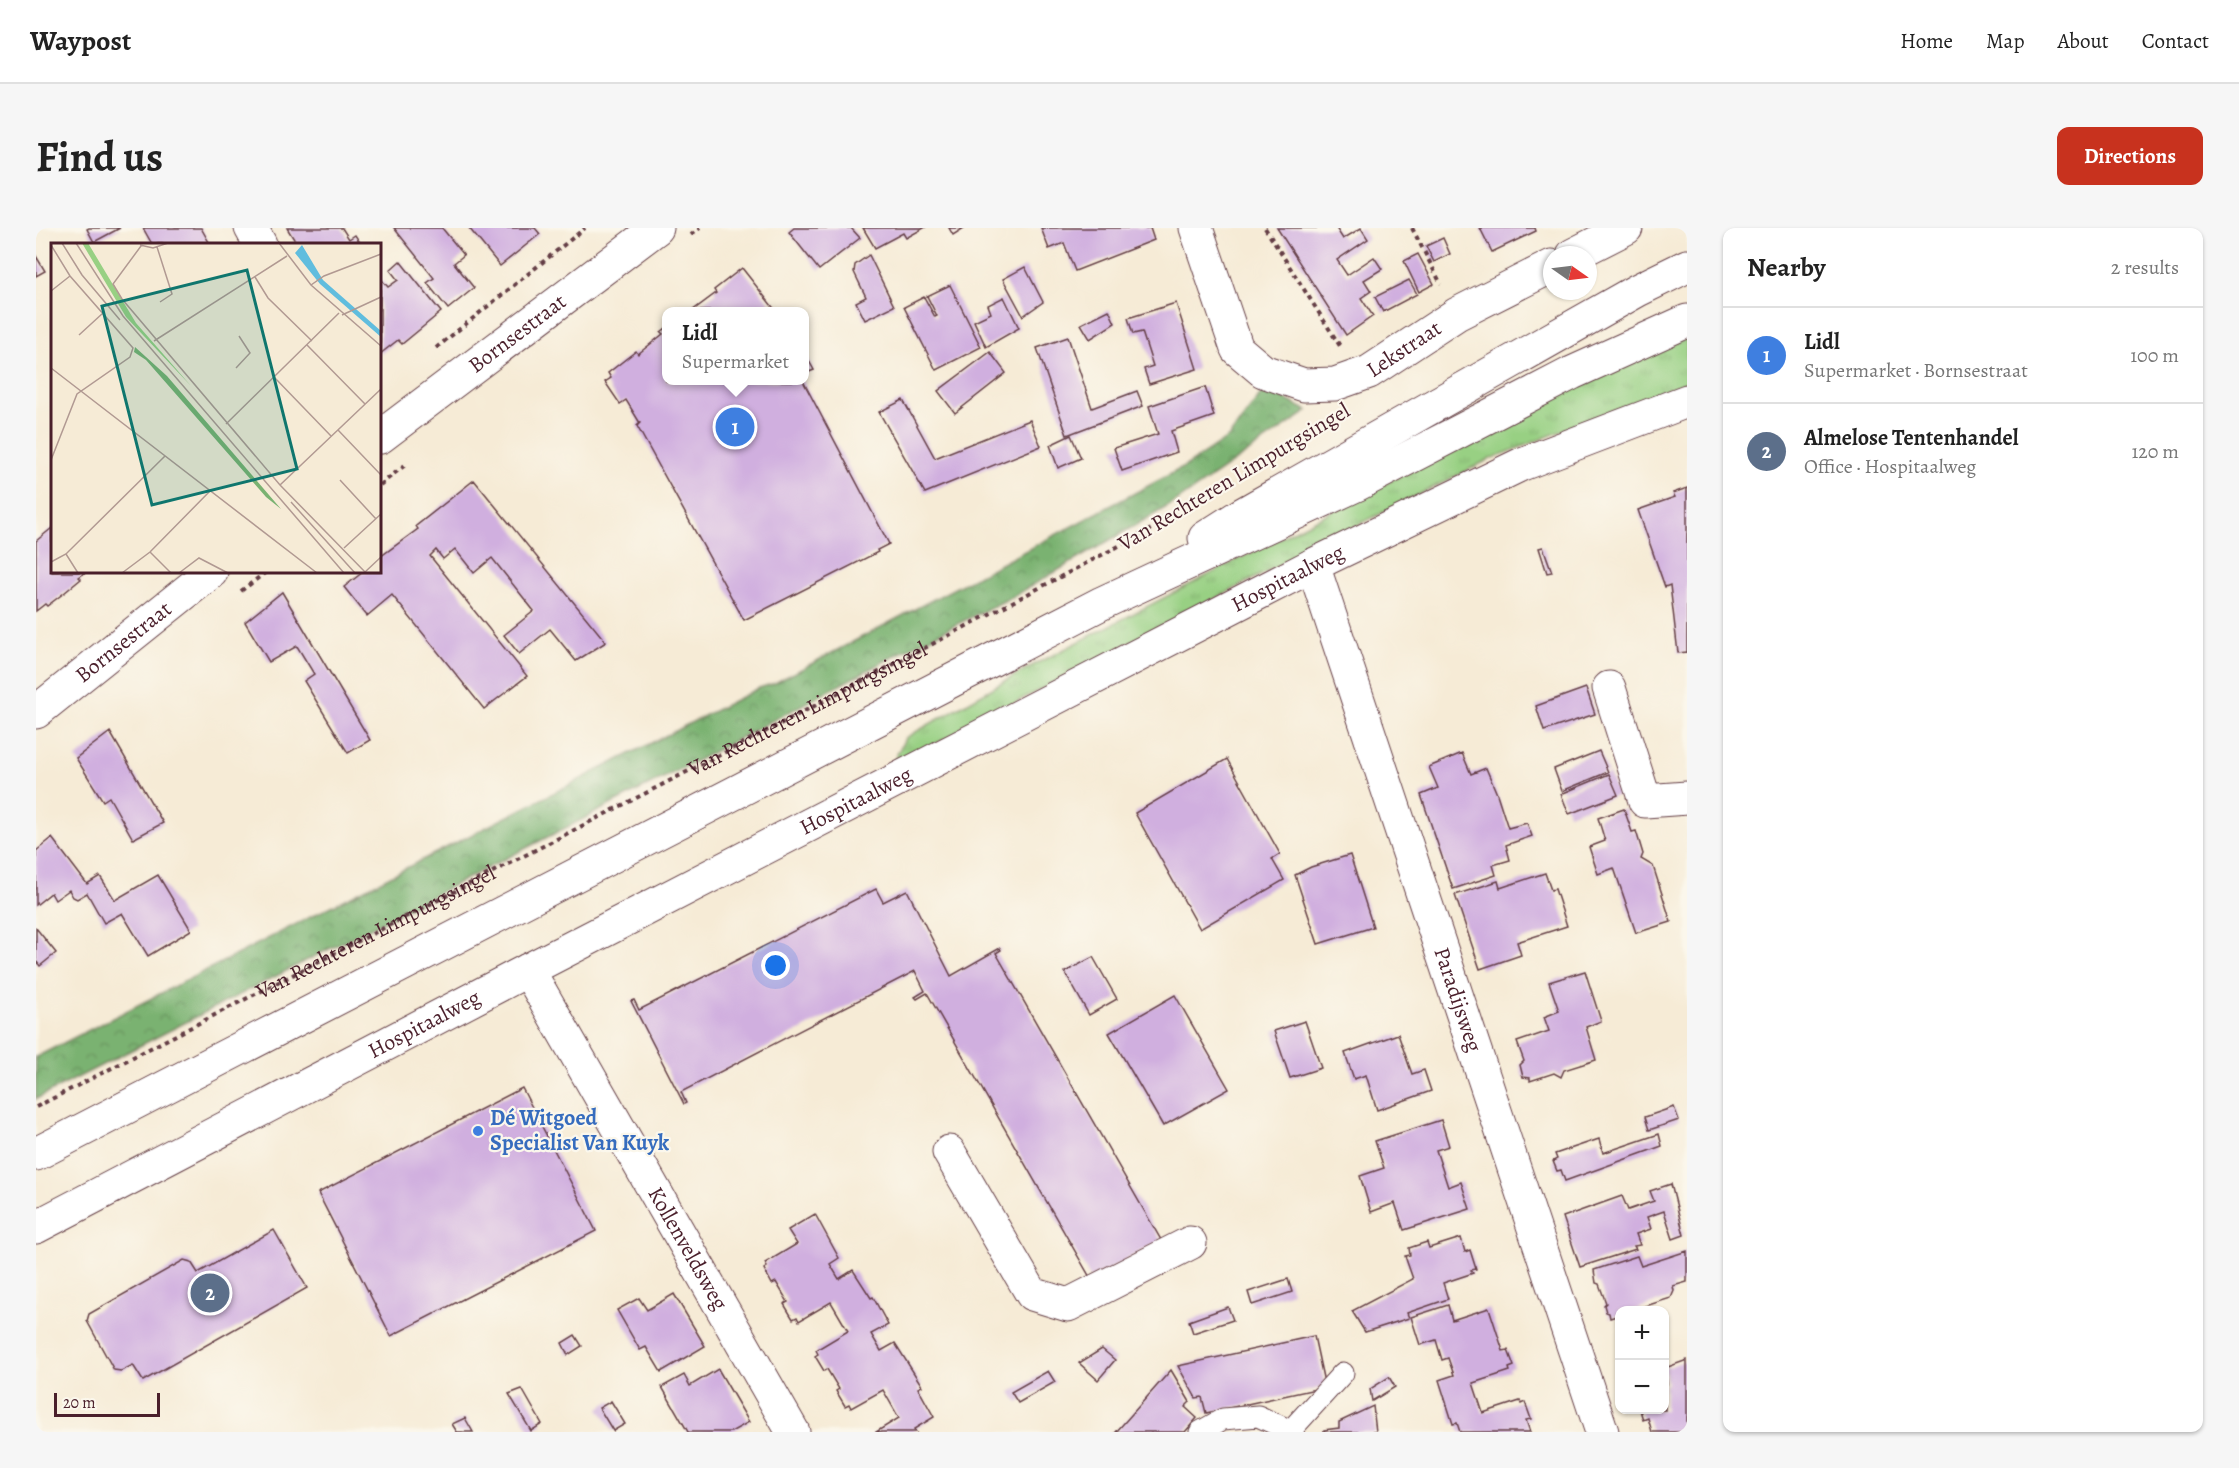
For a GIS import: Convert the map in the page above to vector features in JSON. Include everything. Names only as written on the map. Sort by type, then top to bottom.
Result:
[{"type":"street","points":[[251,228],[259,243]]},
{"type":"street","name":"Bornsestraat","points":[[383,425],[657,228]]},
{"type":"street","name":"Lekstraat","points":[[1196,228],[1237,349],[1263,371],[1304,385],[1335,384],[1370,372],[1457,314],[1543,271]]},
{"type":"street","points":[[1591,246],[1626,228]]},
{"type":"street","name":"Van Rechteren Limpurgsingel","points":[[1102,603],[1241,515],[1638,290],[1687,266]]},
{"type":"street","name":"Van Rechteren Limpurgsingel","points":[[42,1154],[1102,603],[1356,486],[1572,373],[1687,321]]},
{"type":"street","name":"Hospitaalweg","points":[[36,1227],[1313,565],[1522,464],[1687,401]]},
{"type":"street","name":"Paradijsweg","points":[[1313,565],[1602,1432]]},
{"type":"street","name":"Bornsestraat","points":[[36,712],[211,573]]},
{"type":"street","points":[[1609,688],[1645,801],[1687,798]]},
{"type":"street","name":"Kollenveldsweg","points":[[528,970],[793,1432]]},
{"type":"street","points":[[949,1152],[1032,1294],[1068,1305],[1190,1244]]},
{"type":"lane","points":[[1200,1432],[1223,1419],[1258,1416],[1292,1431],[1343,1373]]},
{"type":"path","name":"Bornsestraat","points":[[432,351],[585,228]]},
{"type":"path","points":[[1264,228],[1359,375]]},
{"type":"path","points":[[1412,228],[1457,314]]},
{"type":"path","name":"Van Rechteren Limpurgsingel","points":[[36,1107],[801,713],[1184,512]]},
{"type":"green space","points":[[1687,337],[1687,382],[1488,460],[1332,538],[891,767],[905,738],[1026,669],[1555,396]]},
{"type":"green space","points":[[1265,389],[1308,411],[1177,501],[1014,596],[36,1099],[36,1057],[759,688],[775,683],[1184,467],[1229,437]]},
{"type":"building","points":[[120,228],[94,242],[87,229]]},
{"type":"building","points":[[143,228],[201,228],[209,243],[151,243]]},
{"type":"building","points":[[287,228],[342,228],[349,239],[355,235],[360,243],[296,243]]},
{"type":"building","points":[[394,228],[442,228],[464,255],[454,263],[474,288],[448,309],[427,283],[434,278]]},
{"type":"building","points":[[469,228],[535,228],[540,234],[500,266]]},
{"type":"building","points":[[794,228],[851,228],[860,238],[819,270],[789,232]]},
{"type":"building","points":[[863,228],[924,228],[906,238],[903,233],[875,248]]},
{"type":"building","points":[[949,228],[964,228],[953,235]]},
{"type":"building","points":[[1041,228],[1150,228],[1154,240],[1075,271],[1064,243],[1049,249]]},
{"type":"building","points":[[1277,228],[1336,228],[1343,239],[1361,228],[1368,239],[1337,260],[1347,275],[1374,257],[1382,269],[1364,280],[1371,291],[1361,298],[1373,316],[1346,335]]},
{"type":"building","points":[[1480,228],[1535,228],[1536,231],[1492,252]]},
{"type":"building","points":[[1443,238],[1450,254],[1434,262],[1426,246]]},
{"type":"building","points":[[1418,254],[1434,284],[1419,292],[1404,261]]},
{"type":"building","points":[[869,255],[894,306],[865,320],[856,302],[866,297],[854,272],[855,265]]},
{"type":"building","points":[[36,256],[45,271],[36,276]]},
{"type":"building","points":[[400,261],[441,312],[402,344],[398,340],[381,353],[381,279],[388,287],[398,280],[390,270]]},
{"type":"building","points":[[1025,267],[1043,302],[1023,316],[1003,279]]},
{"type":"building","points":[[742,268],[773,307],[697,307],[716,293],[714,290]]},
{"type":"building","points":[[1409,280],[1417,294],[1383,312],[1375,297]]},
{"type":"building","points":[[950,285],[981,347],[936,370],[904,307],[924,297],[935,317],[937,316],[927,296]]},
{"type":"building","points":[[1004,297],[1019,328],[986,347],[974,321],[991,313],[988,305]]},
{"type":"building","points":[[1176,303],[1197,369],[1149,384],[1144,369],[1153,366],[1142,332],[1133,334],[1128,318]]},
{"type":"building","points":[[1109,310],[1115,323],[1090,339],[1081,324]]},
{"type":"building","points":[[662,335],[662,385],[805,385],[889,544],[877,550],[878,552],[744,620],[637,426],[640,423],[626,400],[620,404],[605,382],[611,378],[608,373],[636,351],[638,354]]},
{"type":"building","points":[[1068,337],[1092,408],[1137,391],[1143,406],[1067,435],[1037,348]]},
{"type":"building","points":[[990,352],[1006,373],[955,413],[938,391]]},
{"type":"building","points":[[809,361],[814,370],[809,372]]},
{"type":"building","points":[[1205,387],[1214,416],[1171,431],[1177,452],[1122,471],[1114,448],[1158,434],[1149,406]]},
{"type":"building","points":[[903,400],[935,458],[1030,420],[1041,446],[925,493],[879,412]]},
{"type":"building","points":[[1071,435],[1081,458],[1058,468],[1050,445]]},
{"type":"building","points":[[474,480],[606,642],[576,661],[550,629],[519,654],[504,635],[534,611],[492,558],[474,573],[455,549],[443,559],[436,550],[430,556],[527,676],[484,709],[392,595],[367,616],[344,587],[362,573],[381,573],[381,556],[418,529],[416,526]]},
{"type":"building","points":[[1687,488],[1687,652],[1678,653],[1670,585],[1665,587],[1638,510],[1675,497],[1673,493]]},
{"type":"building","points":[[51,529],[51,573],[85,573],[64,593],[36,611],[36,541]]},
{"type":"building","points":[[1543,547],[1552,572],[1547,573],[1539,548]]},
{"type":"building","points":[[282,592],[370,740],[348,753],[304,681],[314,674],[297,646],[269,662],[245,622]]},
{"type":"building","points":[[1586,688],[1595,714],[1544,731],[1536,706]]},
{"type":"building","points":[[110,732],[163,823],[133,839],[109,797],[103,801],[76,758]]},
{"type":"building","points":[[1599,751],[1608,772],[1562,791],[1554,769]]},
{"type":"building","points":[[1462,753],[1471,774],[1486,768],[1508,828],[1527,823],[1532,836],[1506,845],[1510,860],[1493,865],[1496,875],[1453,889],[1421,795],[1438,788],[1429,767]]},
{"type":"building","points":[[1227,759],[1280,854],[1272,859],[1284,880],[1200,929],[1135,813]]},
{"type":"building","points":[[1609,774],[1618,795],[1569,814],[1561,794]]},
{"type":"building","points":[[1624,809],[1632,832],[1636,831],[1643,854],[1641,859],[1653,866],[1671,922],[1636,933],[1614,868],[1598,874],[1589,847],[1605,841],[1598,818]]},
{"type":"building","points":[[52,838],[87,884],[100,876],[115,900],[158,875],[191,930],[148,956],[122,913],[104,923],[87,893],[77,899],[69,890],[55,900],[51,893],[36,905],[36,851]]},
{"type":"building","points":[[1350,855],[1373,927],[1318,944],[1295,875],[1311,867]]},
{"type":"building","points":[[1545,873],[1551,890],[1555,889],[1567,926],[1517,942],[1521,955],[1480,969],[1455,895],[1498,881],[1500,888]]},
{"type":"building","points":[[876,889],[883,902],[907,890],[951,976],[1000,948],[1001,950],[996,953],[1161,1240],[1091,1279],[927,993],[917,999],[915,997],[925,991],[915,971],[681,1092],[686,1103],[684,1104],[631,1001],[634,1000],[639,1010]]},
{"type":"building","points":[[36,928],[56,953],[40,966],[36,961]]},
{"type":"building","points":[[1093,957],[1117,999],[1089,1015],[1065,972]]},
{"type":"building","points":[[1585,971],[1601,1021],[1586,1027],[1596,1060],[1564,1070],[1561,1077],[1554,1073],[1530,1081],[1530,1078],[1523,1077],[1520,1065],[1524,1061],[1517,1042],[1549,1031],[1544,1017],[1559,1011],[1549,982]]},
{"type":"building","points":[[1175,995],[1229,1089],[1163,1126],[1109,1033]]},
{"type":"building","points":[[1305,1021],[1321,1068],[1290,1078],[1274,1031]]},
{"type":"building","points":[[1398,1034],[1412,1074],[1424,1070],[1431,1091],[1377,1110],[1366,1075],[1354,1079],[1345,1053]]},
{"type":"building","points":[[522,1088],[596,1231],[391,1336],[318,1193]]},
{"type":"building","points":[[1674,1107],[1679,1120],[1649,1130],[1645,1117]]},
{"type":"building","points":[[1441,1120],[1449,1146],[1436,1150],[1448,1187],[1461,1182],[1470,1209],[1404,1230],[1395,1203],[1371,1212],[1360,1176],[1384,1168],[1375,1141]]},
{"type":"building","points":[[1659,1134],[1662,1146],[1565,1181],[1561,1170],[1557,1171],[1553,1161],[1557,1159],[1555,1154],[1599,1139],[1603,1153]]},
{"type":"building","points":[[1671,1184],[1684,1235],[1673,1239],[1664,1211],[1647,1217],[1651,1229],[1636,1234],[1640,1245],[1634,1246],[1636,1249],[1580,1267],[1563,1217],[1622,1196],[1628,1210],[1654,1201],[1650,1191]]},
{"type":"building","points":[[815,1214],[839,1258],[830,1264],[839,1279],[853,1270],[871,1298],[873,1297],[888,1325],[871,1334],[881,1351],[895,1343],[922,1386],[918,1388],[934,1417],[914,1429],[916,1432],[876,1432],[899,1418],[883,1390],[851,1408],[849,1404],[845,1406],[836,1391],[839,1389],[827,1369],[824,1371],[815,1356],[818,1354],[816,1350],[848,1331],[831,1302],[799,1321],[797,1317],[793,1319],[784,1304],[788,1302],[776,1282],[772,1284],[764,1269],[767,1267],[765,1263],[797,1244],[788,1230]]},
{"type":"building","points":[[274,1230],[307,1288],[143,1381],[133,1365],[121,1371],[114,1370],[87,1321],[89,1314],[184,1260],[191,1262],[198,1273]]},
{"type":"building","points":[[1461,1238],[1465,1252],[1470,1250],[1476,1269],[1471,1270],[1473,1273],[1443,1283],[1448,1299],[1407,1313],[1409,1318],[1365,1332],[1352,1311],[1413,1279],[1405,1256],[1410,1255],[1409,1248],[1427,1242],[1429,1248]]},
{"type":"building","points":[[1687,1251],[1687,1282],[1673,1286],[1674,1291],[1671,1298],[1646,1306],[1615,1306],[1615,1316],[1610,1318],[1609,1313],[1606,1312],[1604,1305],[1606,1303],[1599,1284],[1596,1283],[1594,1270],[1637,1256],[1641,1266]]},
{"type":"building","points":[[1288,1279],[1292,1292],[1252,1305],[1248,1292]]},
{"type":"building","points":[[674,1294],[705,1346],[661,1372],[646,1347],[640,1350],[617,1310],[639,1298],[647,1310]]},
{"type":"building","points":[[1448,1305],[1452,1320],[1489,1308],[1503,1351],[1508,1350],[1514,1366],[1509,1368],[1510,1371],[1473,1383],[1483,1413],[1520,1401],[1521,1404],[1525,1402],[1531,1419],[1526,1420],[1530,1432],[1460,1432],[1457,1423],[1453,1424],[1439,1380],[1454,1375],[1448,1358],[1442,1360],[1436,1340],[1420,1345],[1411,1317]]},
{"type":"building","points":[[1228,1307],[1233,1320],[1193,1333],[1189,1321]]},
{"type":"building","points":[[575,1335],[582,1346],[568,1355],[562,1343]]},
{"type":"building","points":[[1314,1336],[1325,1387],[1206,1413],[1202,1397],[1196,1398],[1178,1366]]},
{"type":"building","points":[[1102,1349],[1115,1360],[1098,1380],[1079,1363]]},
{"type":"building","points":[[1687,1360],[1687,1432],[1652,1432],[1648,1418],[1643,1420],[1641,1414],[1669,1414],[1669,1367]]},
{"type":"building","points":[[718,1369],[749,1422],[731,1432],[688,1432],[662,1387],[684,1375],[690,1386]]},
{"type":"building","points":[[1171,1370],[1190,1402],[1185,1407],[1197,1418],[1185,1432],[1116,1432]]},
{"type":"building","points":[[1048,1371],[1055,1382],[1018,1403],[1011,1392]]},
{"type":"building","points":[[1389,1377],[1395,1387],[1372,1401],[1370,1389]]},
{"type":"building","points":[[522,1389],[542,1424],[531,1431],[509,1394]]},
{"type":"building","points":[[611,1401],[625,1424],[613,1431],[599,1408]]},
{"type":"building","points":[[1373,1406],[1376,1432],[1324,1432],[1324,1430],[1339,1428],[1339,1422]]},
{"type":"building","points":[[465,1418],[473,1432],[457,1432],[452,1424]]},
{"type":"place","name":"Lidl","points":[[735,427]]},
{"type":"place","name":"Dé Witgoed Specialist Van Kuyk","points":[[478,1131]]},
{"type":"place","name":"Almelose Tentenhandel","points":[[210,1293]]}]
